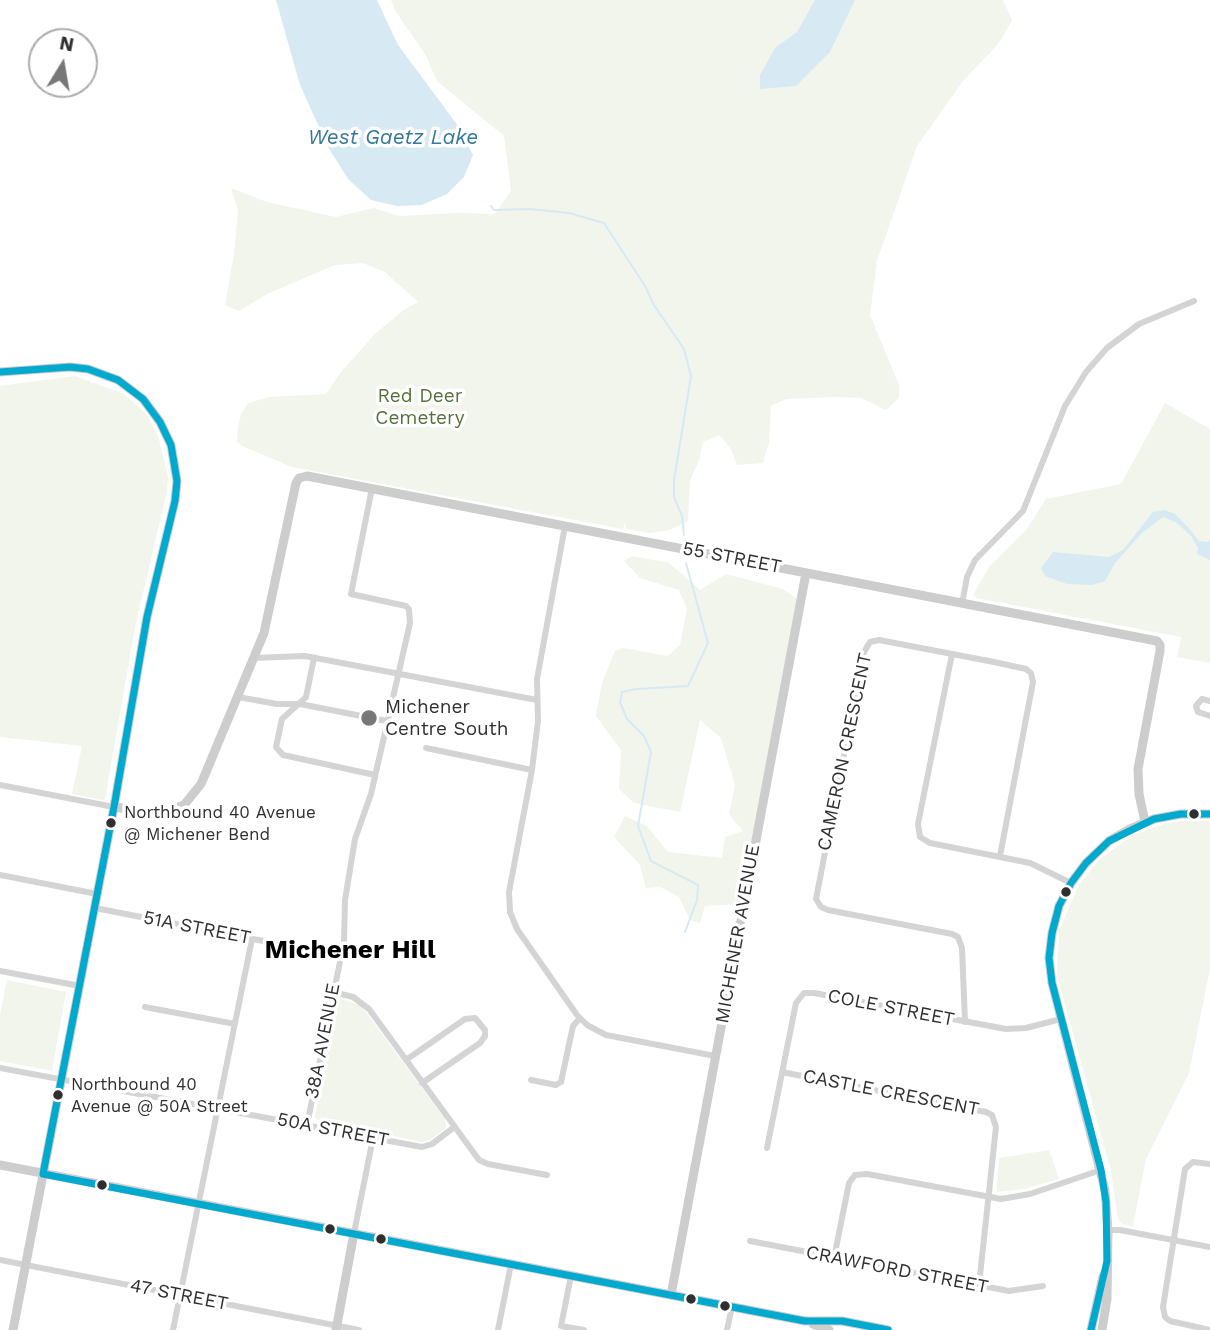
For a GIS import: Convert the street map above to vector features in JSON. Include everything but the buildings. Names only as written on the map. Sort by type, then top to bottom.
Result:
[{"type":"street","points":[[962,604],[967,577],[975,559],[1023,511],[1065,406],[1086,372],[1107,348],[1139,324],[1194,301]]},
{"type":"street","points":[[0,372],[70,367],[88,369],[118,380],[143,399],[160,422],[171,445],[177,481],[175,501],[147,617],[114,807],[13,1330]]},
{"type":"street","name":"55 STREET","points":[[254,659],[265,630],[296,483],[307,476],[1153,640],[1160,645],[1138,769],[1139,794],[1145,822]]},
{"type":"street","name":"38A AVENUE","points":[[307,1125],[344,942],[345,900],[355,839],[375,775],[410,623],[409,609],[402,604],[352,594],[372,488]]},
{"type":"street","points":[[565,526],[538,674],[538,721],[532,770],[509,892],[512,919],[580,1018],[593,1029],[606,1035],[715,1056]]},
{"type":"street","name":"MICHENER AVENUE","points":[[671,1295],[806,573]]},
{"type":"street","name":"CAMERON CRESCENT","points":[[965,1022],[962,948],[958,937],[828,910],[818,904],[816,895],[865,648],[870,642],[879,640],[1026,668],[1033,676],[1000,856]]},
{"type":"street","points":[[952,654],[918,834],[922,840],[930,843],[1038,866],[1070,883]]},
{"type":"street","points":[[0,785],[114,807],[159,812],[177,808],[197,792],[206,775],[254,659],[303,656],[537,700]]},
{"type":"street","points":[[314,658],[307,695],[281,723],[276,747],[283,755],[375,775]]},
{"type":"street","points":[[238,696],[277,704],[300,704],[387,721]]},
{"type":"street","points":[[1210,701],[1202,699],[1196,706],[1198,712],[1210,716]]},
{"type":"street","points":[[426,748],[532,770]]},
{"type":"street","points":[[1102,1330],[1107,1298],[1108,1230],[1101,1170],[1052,983],[1049,958],[1055,919],[1070,883],[1109,841],[1145,822],[1173,815],[1210,814]]},
{"type":"street","points":[[0,875],[97,894]]},
{"type":"street","name":"51A STREET","points":[[95,908],[340,956]]},
{"type":"street","points":[[173,1330],[252,939]]},
{"type":"street","points":[[0,971],[80,986]]},
{"type":"street","points":[[333,992],[353,997],[365,1004],[453,1128],[479,1160],[547,1175]]},
{"type":"street","name":"COLE STREET","points":[[782,1072],[796,1003],[804,993],[1016,1029],[1061,1019]]},
{"type":"street","points":[[145,1007],[235,1024]]},
{"type":"street","points":[[531,1080],[560,1084],[573,1026],[580,1018]]},
{"type":"street","points":[[406,1060],[465,1019],[478,1020],[486,1033],[482,1041],[422,1083]]},
{"type":"street","name":"50A STREET","points":[[0,1068],[422,1147],[432,1144],[453,1128]]},
{"type":"street","name":"CASTLE CRESCENT","points":[[767,1148],[782,1072],[989,1113],[996,1126],[989,1198]]},
{"type":"street","points":[[336,1328],[373,1138]]},
{"type":"street","points":[[1210,1164],[1193,1162],[1185,1169],[1163,1307],[1165,1317],[1173,1322],[1210,1330]]},
{"type":"street","points":[[0,1165],[804,1321],[830,1330]]},
{"type":"street","points":[[834,1258],[849,1183],[855,1175],[867,1174],[989,1198],[1024,1196],[1101,1170]]},
{"type":"street","points":[[979,1285],[989,1198]]},
{"type":"street","points":[[1108,1230],[1210,1247]]},
{"type":"street","name":"CRAWFORD STREET","points":[[750,1241],[1009,1291],[1044,1286]]},
{"type":"street","name":"47 STREET","points":[[0,1260],[336,1328],[359,1330]]},
{"type":"street","points":[[1091,1330],[1107,1261]]},
{"type":"street","points":[[498,1330],[510,1264]]},
{"type":"street","points":[[571,1276],[561,1326],[584,1330]]},
{"type":"street","points":[[727,1330],[732,1307]]},
{"type":"street","points":[[804,1321],[842,1321],[888,1330]]},
{"type":"green space","name":"Red Deer Cemetery","points":[[391,0],[1003,0],[1012,20],[999,43],[963,81],[917,146],[877,261],[870,315],[899,385],[899,398],[886,410],[861,398],[838,397],[786,399],[771,406],[769,442],[763,463],[737,465],[732,451],[720,435],[703,442],[699,461],[690,480],[688,521],[670,530],[649,533],[626,529],[625,521],[623,529],[292,467],[242,446],[237,441],[238,427],[241,414],[248,403],[269,397],[326,394],[341,372],[376,333],[418,302],[385,272],[363,263],[335,265],[267,294],[239,311],[225,305],[238,211],[231,188],[267,202],[336,217],[374,208],[399,216],[495,214],[511,191],[504,136],[437,81],[425,54],[396,12]]},
{"type":"green space","points":[[75,376],[124,394],[146,414],[158,435],[168,477],[135,627],[105,799],[102,800],[72,794],[82,746],[0,737],[0,386]]},
{"type":"green space","points":[[1165,403],[1210,429],[1210,663],[1177,657],[1181,637],[977,598],[973,595],[989,567],[1026,530],[1046,499],[1121,484]]},
{"type":"green space","points":[[632,556],[669,563],[700,590],[726,574],[783,589],[800,601],[744,904],[705,906],[700,923],[690,920],[679,897],[660,887],[646,888],[640,865],[614,837],[625,816],[647,826],[668,852],[722,858],[725,837],[743,831],[729,814],[735,785],[721,738],[700,720],[680,812],[634,803],[619,789],[621,750],[596,716],[602,683],[615,651],[623,648],[668,656],[680,645],[687,609],[679,590],[640,578],[624,561]]},
{"type":"green space","points":[[1210,821],[1210,969],[1189,1073],[1146,1159],[1133,1226],[1122,1224],[1118,1219],[1111,1171],[1058,979],[1059,931],[1079,885],[1099,860],[1131,836],[1167,823]]},
{"type":"green space","points":[[7,980],[66,992],[52,1071],[0,1061],[0,1015]]},
{"type":"green space","points":[[341,999],[359,1005],[365,1011],[445,1119],[446,1128],[430,1140],[422,1142],[317,1120],[315,1116]]},
{"type":"green space","points":[[1049,1150],[1059,1179],[1024,1189],[996,1192],[999,1158]]},
{"type":"water","name":"West Gaetz Lake","points":[[276,0],[377,0],[398,45],[456,123],[473,155],[464,177],[447,194],[422,205],[397,206],[371,200],[348,179],[328,147],[300,85]]},
{"type":"water","points":[[815,0],[855,0],[830,52],[796,86],[760,89],[760,75],[775,48],[797,32]]},
{"type":"water","points":[[1165,510],[1175,514],[1199,541],[1210,540],[1210,560],[1197,554],[1198,548],[1191,536],[1177,523],[1163,517],[1142,533],[1115,563],[1105,581],[1092,585],[1067,584],[1045,576],[1041,568],[1053,552],[1109,557],[1123,550],[1153,512]]},
{"type":"waterway","points":[[491,206],[494,210],[529,209],[569,213],[604,223],[684,349],[691,376],[674,480],[674,497],[682,516],[684,535]]},
{"type":"waterway","points":[[685,932],[697,900],[698,885],[651,861],[638,826],[651,752],[644,736],[627,719],[620,702],[622,692],[688,686],[708,643],[686,563]]},
{"type":"transit line","points":[[0,372],[70,367],[88,369],[118,380],[143,399],[160,422],[171,445],[177,481],[175,501],[147,617],[114,807],[43,1174]]},
{"type":"transit line","points":[[1091,1330],[1107,1261],[1106,1202],[1101,1170],[1052,983],[1049,958],[1052,933],[1059,906],[1071,883],[1086,863],[1109,841],[1154,819],[1181,814],[1210,814]]},
{"type":"transit line","points":[[43,1174],[805,1321],[842,1321],[888,1330]]},
{"type":"place","name":"Michener Centre South","points":[[369,718]]},
{"type":"place","name":"Northbound 40 Avenue @ Michener Bend","points":[[111,823]]},
{"type":"place","name":"Northbound 40 Avenue @ 50A Street","points":[[58,1095]]},
{"type":"district","name":"Michener Hill","points":[[350,950]]}]
